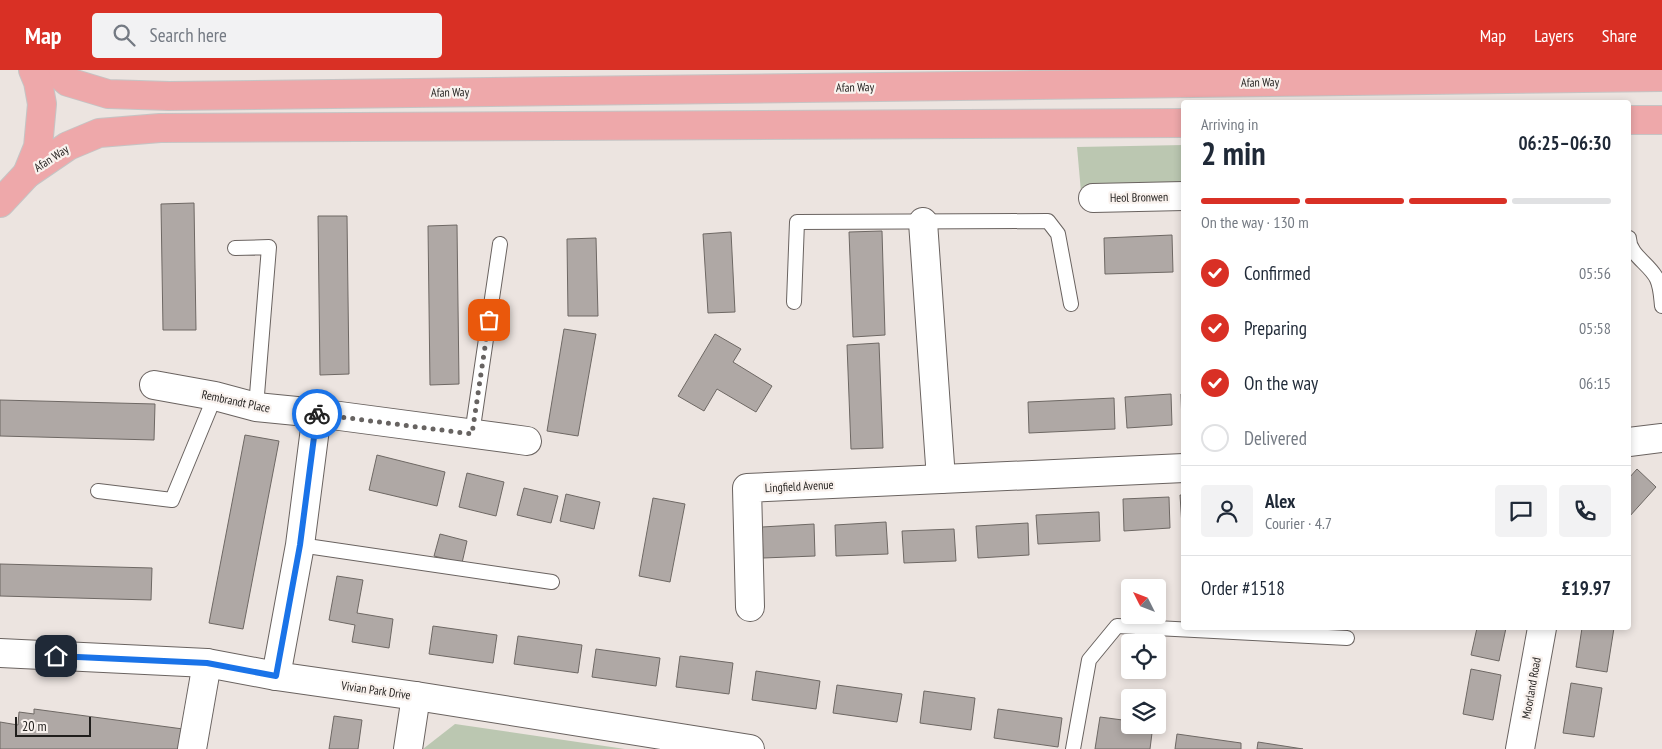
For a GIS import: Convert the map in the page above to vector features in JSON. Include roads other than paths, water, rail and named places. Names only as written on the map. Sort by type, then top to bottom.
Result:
[{"type":"main road","points":[[0,203],[27,174],[38,147],[42,104],[38,82],[33,70]]},
{"type":"main road","name":"Afan Way","points":[[54,70],[68,82],[108,94],[169,96],[1662,77]]},
{"type":"main road","points":[[1631,120],[1662,120]]},
{"type":"main road","name":"Afan Way","points":[[27,174],[68,146],[99,133],[160,128],[1181,122]]},
{"type":"street","name":"Heol Bronwen","points":[[1093,198],[1181,196]]},
{"type":"street","points":[[923,222],[941,479]]},
{"type":"street","name":"Rembrandt Place","points":[[154,385],[215,396],[256,407],[527,441]]},
{"type":"street","points":[[276,676],[300,545],[317,414]]},
{"type":"street","points":[[1631,442],[1662,438]]},
{"type":"street","name":"Lingfield Avenue","points":[[750,607],[747,488],[1181,468]]},
{"type":"street","name":"Moorland Road","points":[[1520,749],[1542,630]]},
{"type":"street","name":"Vivian Park Drive","points":[[0,654],[207,663],[276,676],[416,696],[750,749]]},
{"type":"street","points":[[192,749],[207,663]]},
{"type":"street","points":[[408,749],[416,696]]},
{"type":"lane","points":[[794,302],[797,222],[1048,222],[1058,234],[1071,304]]},
{"type":"lane","points":[[472,434],[500,244]]},
{"type":"lane","points":[[235,248],[268,247],[256,407]]},
{"type":"lane","points":[[1631,247],[1657,279],[1661,292],[1662,306]]},
{"type":"lane","points":[[98,491],[172,500],[215,396]]},
{"type":"lane","points":[[300,545],[552,582]]},
{"type":"lane","points":[[1073,749],[1089,660],[1117,626],[1181,629]]},
{"type":"lane","points":[[1194,630],[1347,638]]}]
